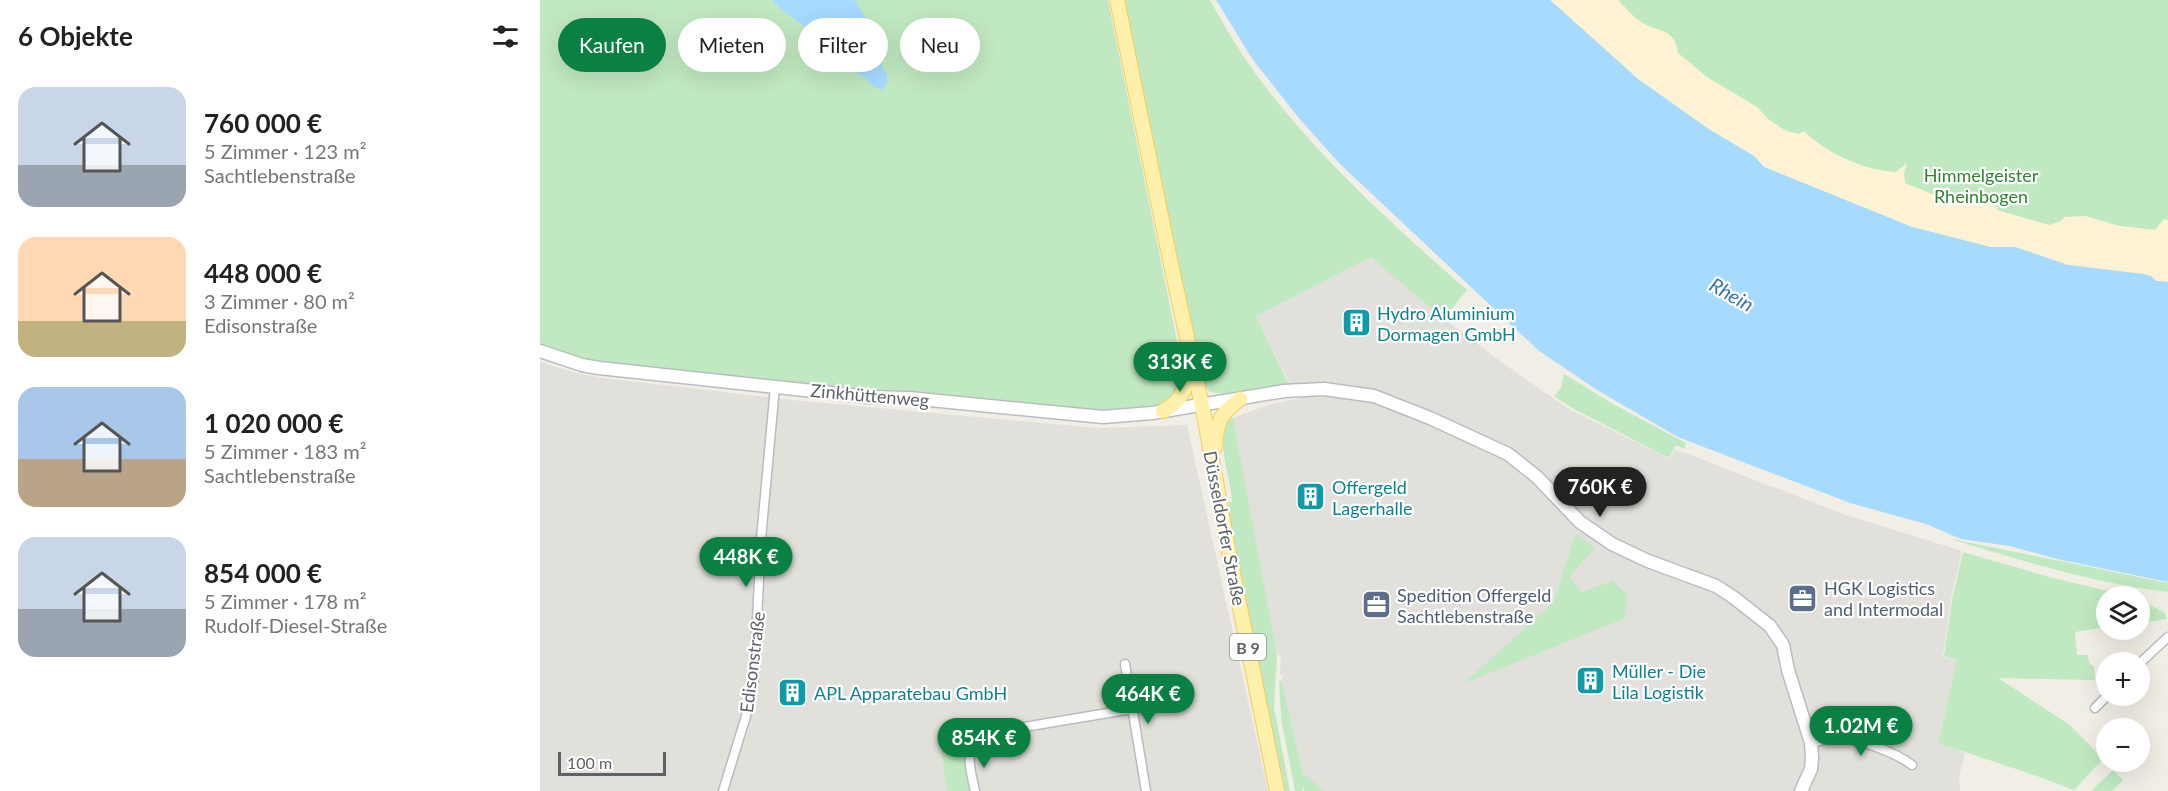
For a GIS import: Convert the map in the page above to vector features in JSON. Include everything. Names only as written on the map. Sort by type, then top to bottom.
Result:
[{"type":"main road","name":"B 9","points":[[1117,0],[1202,405]]},
{"type":"main road","points":[[1163,411],[1179,401],[1184,394],[1191,353]]},
{"type":"main road","points":[[1213,464],[1219,420],[1226,410],[1240,399]]},
{"type":"main road","name":"Düsseldorfer Straße","points":[[1202,405],[1277,791]]},
{"type":"street","name":"Zinkhüttenweg","points":[[540,351],[582,365],[869,397],[923,399],[1103,417],[1136,416],[1311,388],[1355,392],[1394,403],[1508,454],[1537,477],[1568,511],[1597,535],[1627,552],[1716,586],[1770,626],[1784,645],[1788,670],[1811,743]]},
{"type":"street","name":"Edisonstraße","points":[[723,791],[746,716],[754,680],[761,539],[775,387]]},
{"type":"street","points":[[2150,654],[2168,637]]},
{"type":"street","points":[[1125,664],[1146,791]]},
{"type":"street","points":[[975,791],[969,759],[972,744],[982,734],[1132,709]]},
{"type":"street","points":[[1801,791],[1811,769],[1811,743],[1833,738],[1850,739],[1902,758],[1912,765]]},
{"type":"shaded area","points":[[1372,256],[1444,319],[1569,409],[1670,459],[1675,449],[1843,514],[1962,551],[1951,599],[1943,656],[1957,661],[1938,742],[1965,753],[1959,776],[1960,791],[1304,791],[1303,776],[1282,681],[1283,675],[1280,675],[1281,655],[1277,655],[1274,642],[1233,418],[1268,405],[1297,399],[1256,316]]},
{"type":"shaded area","points":[[540,362],[603,378],[792,400],[1097,428],[1187,425],[1268,791],[540,791]]},
{"type":"green space","points":[[540,0],[772,0],[798,22],[798,72],[856,72],[873,86],[874,72],[888,72],[888,18],[864,18],[855,0],[1108,0],[1177,341],[1178,383],[1173,397],[1167,403],[1148,410],[1126,414],[880,393],[601,364],[540,347]]},
{"type":"green space","points":[[1125,0],[1210,0],[1248,63],[1296,124],[1379,211],[1467,290],[1444,319],[1371,257],[1256,316],[1290,387],[1223,394],[1210,392],[1205,387],[1165,209]]},
{"type":"green space","name":"Himmelgeister Rheinbogen","points":[[1423,0],[2168,0],[2168,419]]},
{"type":"green space","points":[[1564,374],[1613,404],[1686,443],[1684,449],[1676,445],[1669,458],[1572,408],[1554,396],[1561,388]]},
{"type":"green space","points":[[1233,418],[1277,655],[1274,707],[1290,791],[1285,791],[1281,771],[1277,767],[1230,534],[1229,502],[1232,501],[1223,438],[1228,421]]},
{"type":"green space","points":[[1576,534],[1595,548],[1569,577],[1582,592],[1613,581],[1627,595],[1625,618],[1463,684],[1553,603]]},
{"type":"green space","points":[[1947,538],[2168,583],[2168,592],[2150,589],[2150,586],[2129,586],[2084,577]]},
{"type":"green space","points":[[1963,552],[2096,588],[2096,629],[2075,632],[2077,655],[2088,655],[2089,663],[2094,666],[2095,680],[1998,678],[2070,725],[2096,752],[2096,766],[2074,790],[1938,743],[1957,660],[1944,656],[1952,600]]},
{"type":"green space","points":[[2150,605],[2165,613],[2167,619],[2150,621]]},
{"type":"green space","points":[[1279,681],[1282,681],[1303,776],[1324,791],[1304,791],[1304,785],[1302,791],[1295,791],[1281,718]]},
{"type":"green space","points":[[961,734],[971,791],[947,791],[939,738]]},
{"type":"green space","points":[[2111,772],[2115,772],[2123,780],[2112,791],[2091,791]]},
{"type":"sand","points":[[1550,0],[1618,0],[1640,21],[1670,36],[1674,40],[1678,53],[1707,77],[1757,107],[1768,119],[1786,131],[1799,134],[1804,131],[1834,153],[1872,168],[1896,172],[1907,163],[1904,173],[1905,183],[1937,196],[1977,205],[1980,200],[1997,207],[1997,210],[2049,225],[2061,221],[2064,217],[2085,216],[2120,226],[2155,230],[2164,219],[2168,220],[2168,282],[2156,281],[2151,276],[2143,274],[2068,265],[2015,247],[1990,247],[1912,227],[1764,167],[1754,156],[1710,130],[1638,79]]},
{"type":"water","points":[[772,0],[855,0],[866,18],[798,18],[798,22]]},
{"type":"water","name":"Rhein","points":[[1216,0],[1550,0],[1638,79],[1710,130],[1754,156],[1764,167],[1912,227],[1990,247],[2015,247],[2068,265],[2143,274],[2151,276],[2156,281],[2168,282],[2168,582],[2057,559],[2010,546],[1961,539],[1926,524],[1850,503],[1678,437],[1597,390],[1538,350],[1340,164],[1298,117],[1253,60]]},
{"type":"water","points":[[856,72],[885,72],[887,84],[881,90]]},
{"type":"place","name":"Hydro Aluminium Dormagen GmbH","points":[[1356,323]]},
{"type":"place","name":"Offergeld Lagerhalle","points":[[1311,497]]},
{"type":"place","name":"HGK Logistics and Intermodal","points":[[1803,598]]},
{"type":"place","name":"Spedition Offergeld Sachtlebenstraße","points":[[1376,605]]},
{"type":"place","name":"Müller - Die Lila Logistik","points":[[1591,681]]},
{"type":"place","name":"APL Apparatebau GmbH","points":[[793,693]]}]
